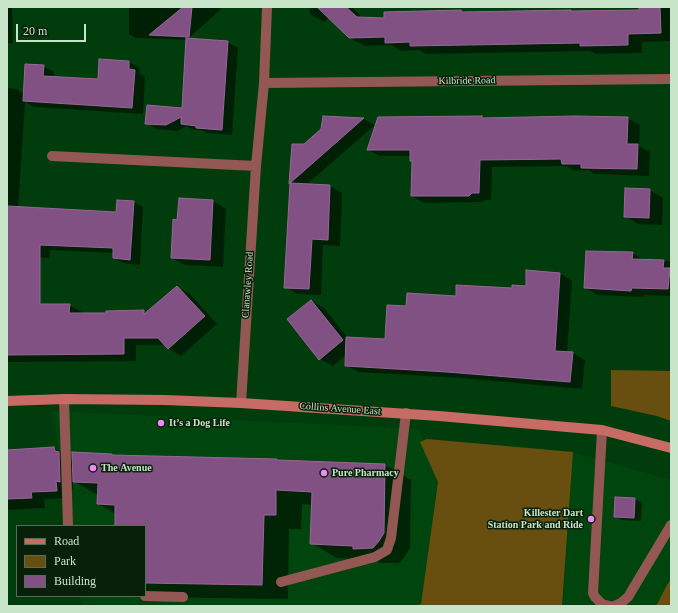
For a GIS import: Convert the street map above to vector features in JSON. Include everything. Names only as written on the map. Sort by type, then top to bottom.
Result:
[{"type":"main road","name":"Collins Avenue East","points":[[7,401],[64,399],[165,400],[406,413],[602,430],[671,448]]},
{"type":"street","name":"Clanawley Road","points":[[241,403],[256,166],[264,83],[267,7]]},
{"type":"street","name":"Kilbride Road","points":[[264,83],[671,79]]},
{"type":"street","points":[[52,156],[256,166]]},
{"type":"street","points":[[64,399],[68,525]]},
{"type":"street","points":[[281,582],[376,557],[386,550],[391,538],[406,413]]},
{"type":"street","points":[[602,430],[593,593],[602,604],[610,606]]},
{"type":"street","points":[[614,606],[621,603],[628,597],[671,525]]},
{"type":"street","points":[[146,596],[183,597]]},
{"type":"shaded area","points":[[53,411],[419,429],[438,482],[421,604],[413,606],[82,606],[80,597],[146,597],[146,525],[70,525]]},
{"type":"shaded area","name":"Killester Dart Station Park and Ride","points":[[573,452],[671,480],[671,606],[563,606]]},
{"type":"green space","points":[[611,370],[671,371],[671,421],[657,416],[611,406]]},
{"type":"green space","points":[[427,439],[573,452],[562,606],[413,606],[421,604],[438,482],[420,442]]},
{"type":"green space","points":[[671,579],[671,606],[656,606],[667,585]]},
{"type":"building","points":[[183,7],[192,7],[189,37],[149,35]]},
{"type":"building","points":[[317,7],[346,7],[357,17],[384,18],[384,12],[461,10],[462,12],[639,10],[639,7],[660,7],[661,33],[628,34],[628,45],[580,46],[580,43],[410,46],[410,42],[385,43],[385,37],[349,38]]},
{"type":"building","points":[[186,38],[228,41],[222,130],[196,128],[196,126],[181,124],[181,117],[166,125],[145,124],[147,105],[182,108]]},
{"type":"building","points":[[99,59],[129,61],[129,69],[135,70],[132,108],[23,101],[25,64],[44,65],[43,76],[98,79]]},
{"type":"building","points":[[323,116],[364,118],[289,184],[292,144],[304,144],[321,129]]},
{"type":"building","points":[[482,116],[482,118],[575,116],[628,117],[627,144],[638,144],[637,169],[581,168],[581,164],[562,164],[561,159],[480,160],[479,193],[472,193],[469,196],[411,196],[412,161],[410,161],[410,150],[367,150],[378,117]]},
{"type":"building","points":[[290,183],[330,185],[328,240],[312,239],[309,289],[284,288]]},
{"type":"building","points":[[625,188],[650,189],[649,218],[624,217]]},
{"type":"building","points":[[179,198],[213,200],[210,260],[171,258],[173,219],[177,220]]},
{"type":"building","points":[[117,200],[134,201],[130,260],[113,258],[113,248],[40,245],[40,304],[70,304],[69,313],[106,313],[106,311],[144,310],[144,314],[177,286],[205,316],[168,349],[158,338],[124,338],[124,354],[7,355],[7,206],[116,212]]},
{"type":"building","points":[[586,251],[633,252],[632,259],[664,260],[663,268],[670,268],[668,289],[632,288],[631,291],[584,288]]},
{"type":"building","points":[[526,270],[560,273],[555,351],[573,352],[570,382],[447,372],[345,366],[346,337],[385,339],[387,305],[406,306],[407,293],[456,296],[456,285],[512,288],[512,285],[526,286]]},
{"type":"building","points":[[311,300],[343,340],[319,360],[287,319]]},
{"type":"building","points":[[54,447],[55,451],[59,452],[60,482],[56,481],[57,491],[31,492],[32,498],[7,499],[7,450]]},
{"type":"building","points":[[72,452],[112,455],[277,459],[385,464],[384,533],[373,548],[353,549],[353,546],[310,544],[312,492],[276,490],[276,515],[264,515],[262,585],[146,583],[146,525],[115,525],[115,505],[97,504],[98,483],[73,482]]},
{"type":"building","points":[[615,497],[635,498],[634,518],[614,517]]},
{"type":"place","name":"It’s a Dog Life","points":[[161,423]]},
{"type":"place","name":"The Avenue","points":[[93,468]]},
{"type":"place","name":"Pure Pharmacy","points":[[324,473]]},
{"type":"place","name":"Killester Dart Station Park and Ride","points":[[591,519]]}]
